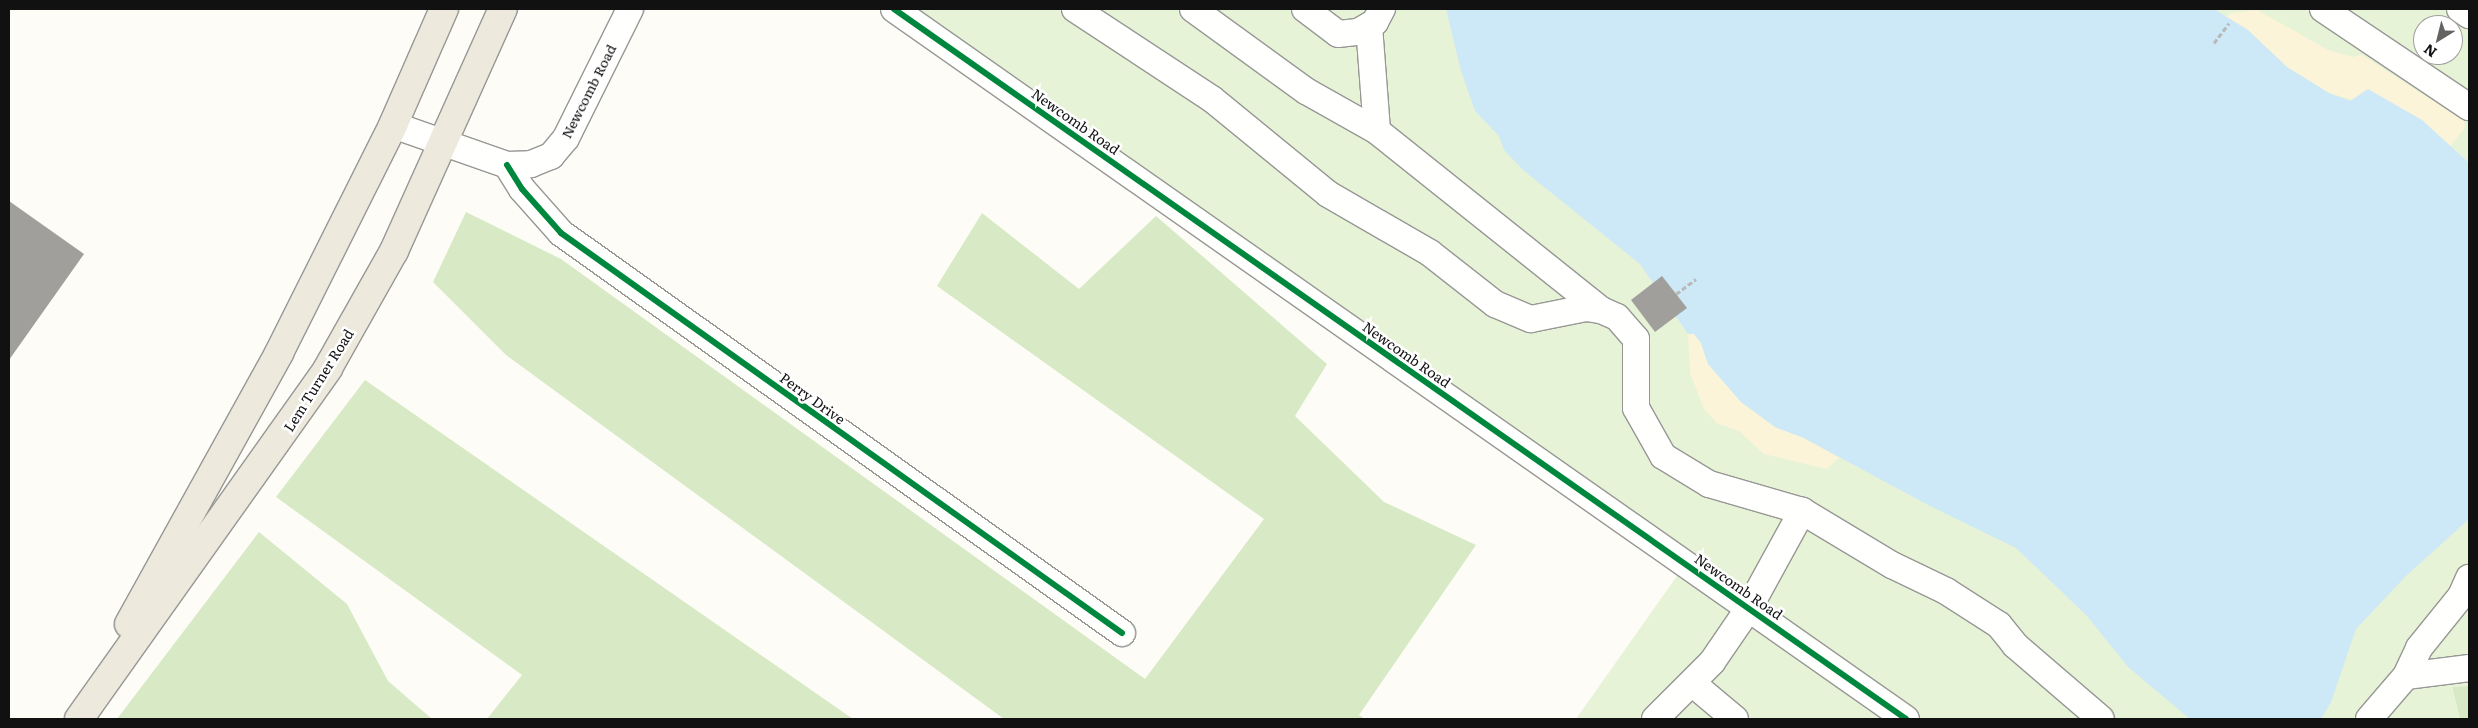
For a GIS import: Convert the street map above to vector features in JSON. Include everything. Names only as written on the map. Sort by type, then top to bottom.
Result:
[{"type":"main road","name":"Lem Turner Road","points":[[78,719],[279,353],[393,125],[444,9]]},
{"type":"main road","name":"Lem Turner Road","points":[[78,719],[328,368],[394,251],[444,144],[503,9]]},
{"type":"street","name":"Newcomb Road","points":[[393,125],[507,165],[531,164],[551,156],[566,138],[630,9]]},
{"type":"street","name":"Newcomb Road","points":[[896,9],[1906,719]]},
{"type":"street","points":[[1075,9],[1212,99],[1328,194],[1430,253],[1494,304],[1531,319],[1586,308],[1601,310]]},
{"type":"street","points":[[1193,9],[1306,91],[1377,131],[1601,310],[1617,317],[1636,339],[1636,408],[1664,456],[1710,484],[1802,511],[1892,566],[1946,590],[1999,625],[2014,645],[2101,719]]},
{"type":"street","points":[[1305,9],[1338,34],[1358,32],[1376,17]]},
{"type":"street","points":[[2322,9],[2469,107]]},
{"type":"street","points":[[2460,9],[2469,15]]},
{"type":"street","points":[[1376,17],[1377,131]]},
{"type":"street","name":"Perry Drive","points":[[507,165],[522,189],[561,232],[1122,634]]},
{"type":"street","points":[[1655,719],[1712,662],[1749,608],[1802,511]]},
{"type":"street","points":[[2369,719],[2406,676],[2419,648],[2463,601],[2469,578]]},
{"type":"street","points":[[2406,676],[2469,668]]},
{"type":"street","points":[[1692,683],[1735,719]]},
{"type":"path","points":[[2214,42],[2229,23]]},
{"type":"path","points":[[1676,294],[1696,279]]},
{"type":"green space","points":[[913,9],[2469,9],[2469,686],[2452,688],[2460,719],[1576,719],[1691,556]]},
{"type":"green space","points":[[466,212],[561,259],[1145,679],[1264,519],[937,286],[982,213],[1079,289],[1156,216],[1327,364],[1295,416],[1384,502],[1476,545],[1359,715],[1365,719],[1004,719],[506,355],[433,282]]},
{"type":"green space","points":[[365,380],[853,719],[487,719],[522,675],[276,497]]},
{"type":"green space","points":[[259,532],[347,604],[388,681],[432,719],[117,719]]},
{"type":"green space","points":[[2469,686],[2469,719],[2460,719],[2452,687]]},
{"type":"sand","points":[[2257,10],[2328,50],[2352,57],[2362,55],[2464,121],[2465,128],[2450,146],[2422,120],[2329,93],[2287,67],[2248,30],[2225,17],[2232,13]]},
{"type":"sand","points":[[1688,334],[1694,334],[1701,343],[1708,364],[1741,402],[1775,427],[1804,438],[1839,458],[1827,469],[1764,454],[1739,431],[1717,423],[1704,409],[1690,373]]},
{"type":"water","points":[[1446,9],[2214,9],[2248,30],[2287,67],[2329,93],[2350,101],[2368,89],[2422,120],[2469,163],[2469,519],[2406,576],[2356,629],[2331,702],[2321,719],[2190,719],[2128,667],[2087,616],[2016,548],[1928,505],[1804,438],[1775,427],[1741,402],[1708,364],[1701,343],[1694,334],[1688,334],[1640,264],[1523,170],[1504,150],[1499,136],[1475,111],[1461,71]]},
{"type":"building","points":[[9,201],[84,254],[9,360]]},
{"type":"building","points":[[1662,276],[1687,308],[1655,332],[1631,300]]},
{"type":"cycle path","points":[[894,9],[1906,719]]},
{"type":"cycle path","points":[[507,165],[522,189],[561,233],[1122,633]]}]
